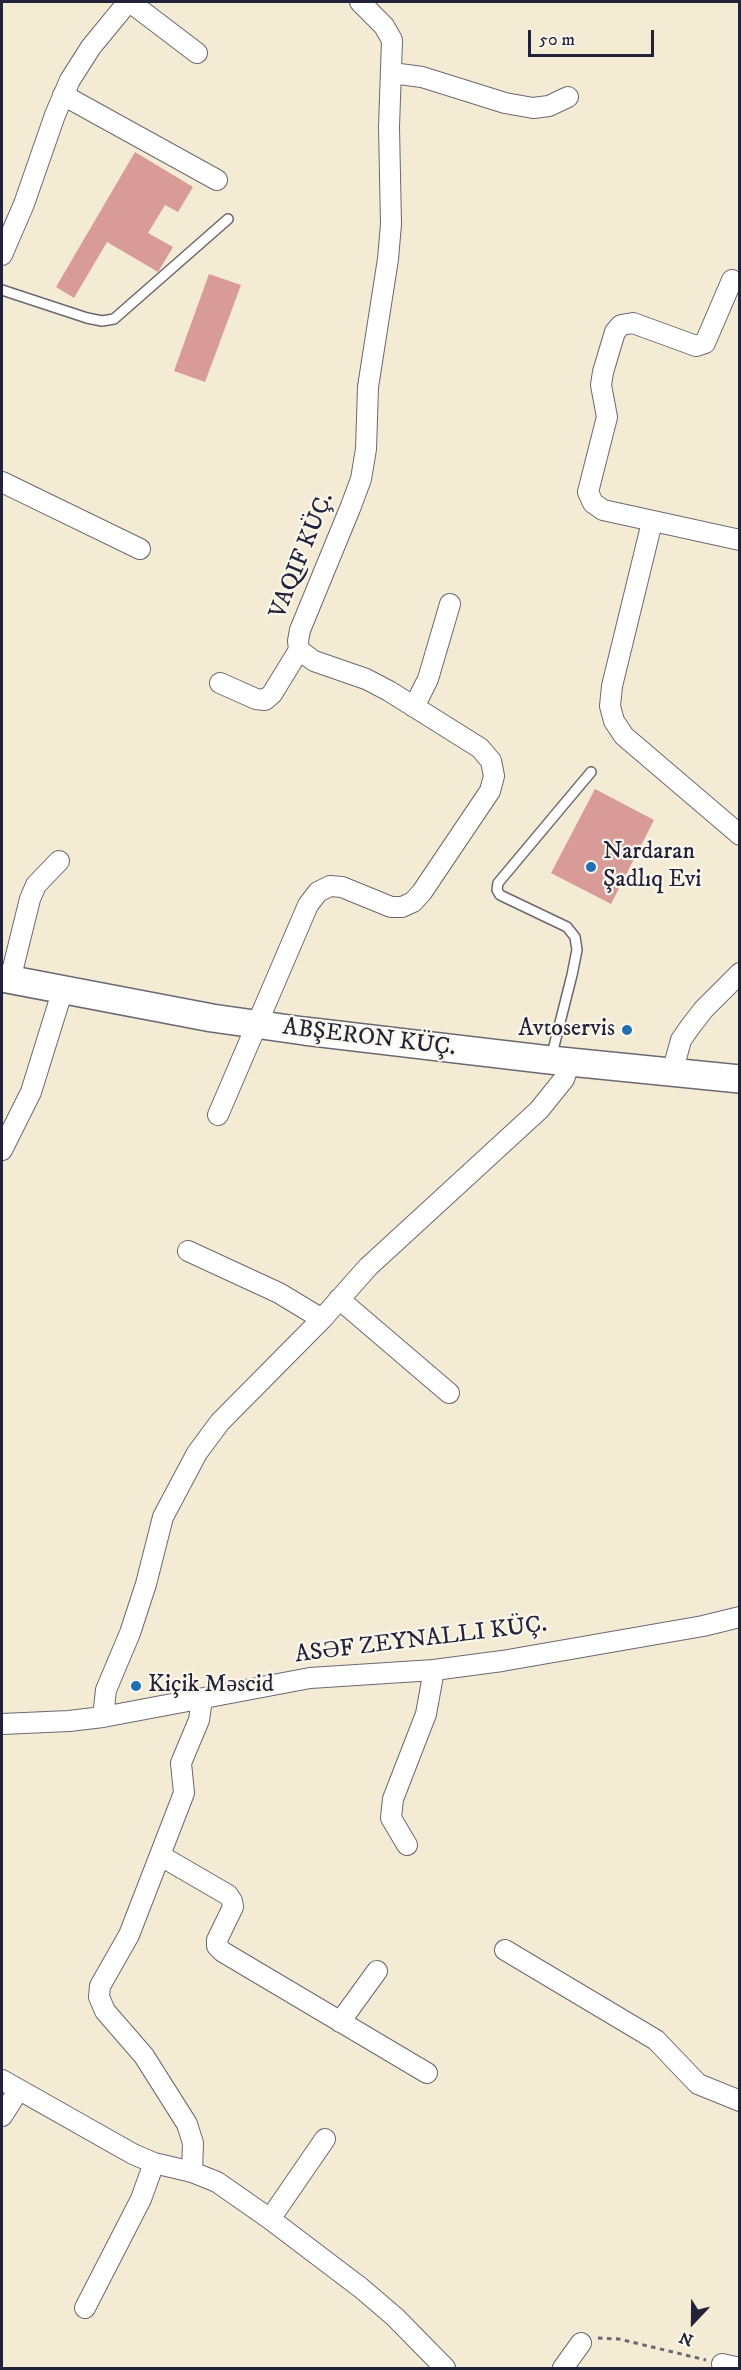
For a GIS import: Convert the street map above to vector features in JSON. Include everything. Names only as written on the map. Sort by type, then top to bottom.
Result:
[{"type":"main road","name":"ABŞERON KÜÇ.","points":[[6,979],[256,1024],[560,1061],[740,1079]]},
{"type":"street","points":[[2,255],[24,204],[63,95],[91,47],[129,2],[197,53]]},
{"type":"street","name":"VAQIF KÜÇ.","points":[[256,1024],[308,905],[318,892],[330,886],[342,887],[391,907],[402,907],[413,902],[490,791],[494,776],[491,761],[480,748],[383,687],[314,661],[299,650],[300,630],[360,479],[366,449],[368,387],[388,259],[391,225],[389,118],[392,40],[384,26],[360,2]]},
{"type":"street","points":[[392,73],[422,77],[505,103],[533,108],[549,106],[568,97]]},
{"type":"street","points":[[63,95],[217,180]]},
{"type":"street","points":[[732,280],[705,343],[696,346],[633,323],[621,325],[615,332],[601,384],[607,417],[588,492],[593,503],[603,510],[740,540]]},
{"type":"street","points":[[2,482],[140,549]]},
{"type":"street","points":[[652,522],[612,686],[610,706],[614,721],[624,736],[740,835]]},
{"type":"street","points":[[414,707],[428,680],[450,604]]},
{"type":"street","points":[[220,684],[256,699],[265,700],[272,694],[299,650]]},
{"type":"street","points":[[6,979],[36,885],[59,861]]},
{"type":"street","points":[[672,1073],[681,1040],[704,1009],[740,974]]},
{"type":"street","points":[[2,1150],[31,1092],[63,989]]},
{"type":"street","points":[[218,1115],[256,1024]]},
{"type":"street","points":[[103,1718],[106,1690],[143,1594],[164,1517],[197,1453],[220,1422],[322,1319],[368,1267],[539,1110],[564,1079],[560,1061]]},
{"type":"street","points":[[188,1251],[279,1293],[322,1319]]},
{"type":"street","points":[[339,1299],[449,1393]]},
{"type":"street","points":[[2,1724],[103,1718],[310,1677],[434,1670],[703,1626],[740,1617]]},
{"type":"street","points":[[407,1845],[391,1818],[393,1799],[426,1714],[434,1670]]},
{"type":"street","points":[[192,2172],[193,2143],[186,2124],[144,2056],[105,2011],[99,1997],[100,1986],[129,1935],[184,1793],[181,1763],[199,1720],[202,1699]]},
{"type":"street","points":[[161,1856],[228,1895],[232,1901],[233,1908],[216,1940],[223,1952],[428,2073]]},
{"type":"street","points":[[505,1950],[656,2040],[698,2084],[740,2101]]},
{"type":"street","points":[[340,2022],[377,1971]]},
{"type":"street","points":[[2,2080],[18,2091],[154,2163],[192,2172],[217,2182],[361,2288],[445,2368]]},
{"type":"street","points":[[2,2116],[18,2091]]},
{"type":"street","points":[[270,2219],[325,2139]]},
{"type":"street","points":[[85,2308],[141,2199],[154,2163]]},
{"type":"street","points":[[563,2368],[581,2343]]},
{"type":"lane","points":[[2,290],[87,318],[102,321],[114,319],[228,219]]},
{"type":"lane","points":[[560,1061],[577,950],[575,937],[567,927],[500,895],[497,890],[498,883],[591,772]]},
{"type":"path","points":[[581,2343],[590,2338],[619,2339],[731,2366]]},
{"type":"building","points":[[135,152],[193,187],[178,212],[165,205],[148,233],[173,247],[158,272],[107,242],[74,298],[56,287]]},
{"type":"building","points":[[209,274],[241,285],[205,382],[174,371]]},
{"type":"building","points":[[595,789],[654,820],[611,904],[551,873]]},
{"type":"place","name":"Nardaran Şadlıq Evi","points":[[591,867]]},
{"type":"place","name":"Avtoservis","points":[[627,1030]]},
{"type":"place","name":"Kiçik Məscid","points":[[136,1686]]}]
